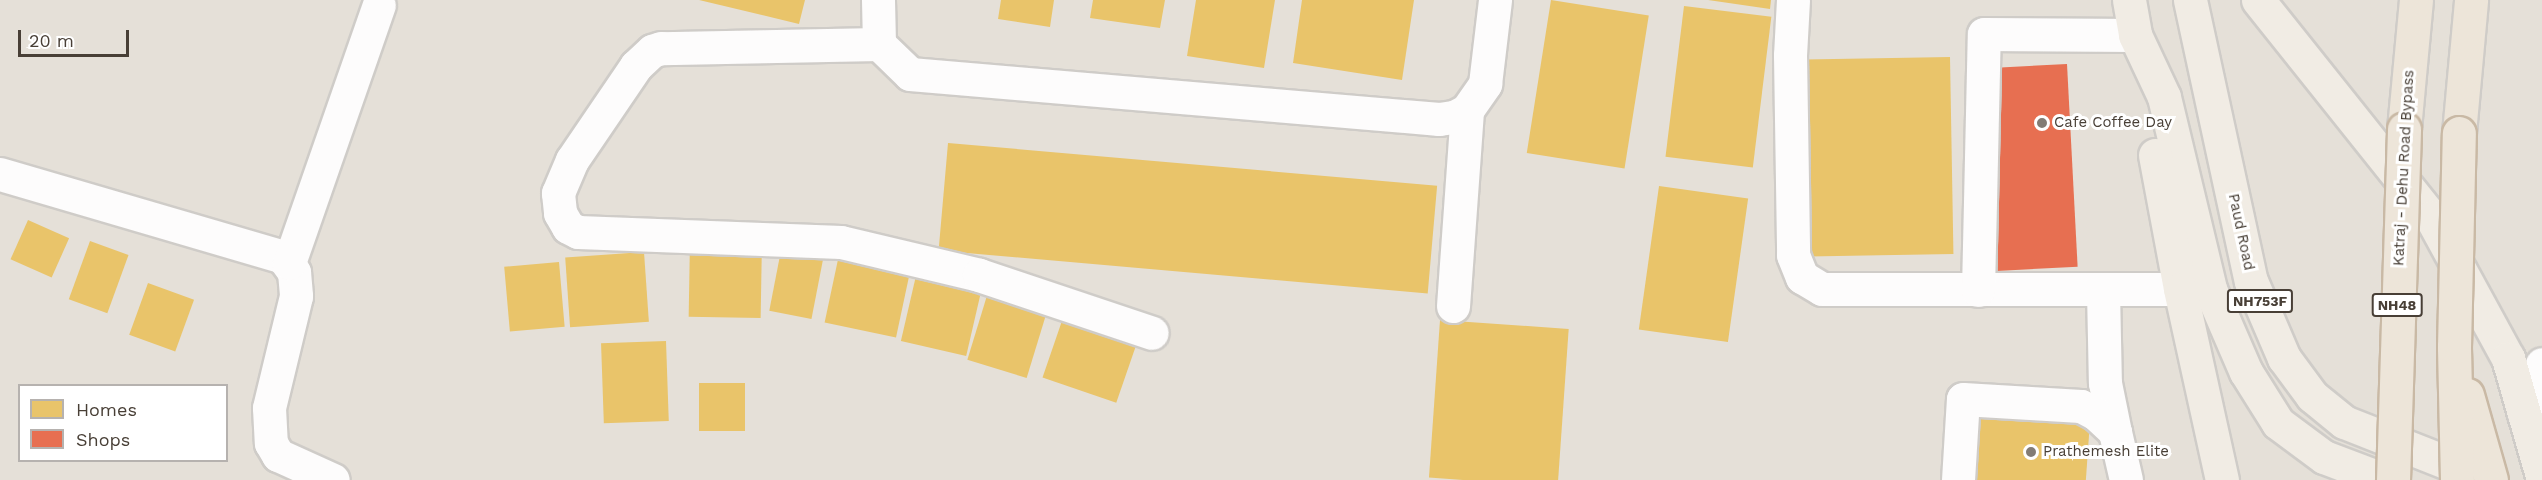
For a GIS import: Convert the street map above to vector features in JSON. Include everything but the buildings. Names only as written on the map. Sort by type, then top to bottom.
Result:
[{"type":"highway","name":"Katraj - Dehu Road Bypass","points":[[2393,480],[2404,129],[2416,0]]},
{"type":"highway","points":[[2457,480],[2454,347],[2459,133],[2471,0]]},
{"type":"highway","points":[[2454,347],[2491,480]]},
{"type":"main road","points":[[2129,0],[2180,289],[2222,480]]},
{"type":"main road","name":"Paud Road","points":[[2190,0],[2251,281],[2284,358],[2312,396],[2344,422],[2491,480]]},
{"type":"main road","points":[[2258,0],[2431,217],[2508,358],[2542,476]]},
{"type":"main road","name":"NH753F","points":[[2135,35],[2164,97],[2210,289],[2246,372],[2278,423],[2324,457],[2385,480]]},
{"type":"street","points":[[878,0],[879,44],[910,74],[1439,119],[1454,117],[1467,110],[1485,84],[1495,0]]},
{"type":"street","points":[[1793,0],[1790,55],[1793,255],[1802,277],[1822,289],[2103,291],[2180,289]]},
{"type":"street","points":[[289,263],[379,5]]},
{"type":"street","points":[[1978,290],[1984,34],[2135,35]]},
{"type":"street","points":[[879,44],[661,48],[652,51],[636,66],[572,160],[558,193],[560,213],[568,227],[578,232],[840,242],[979,275],[1152,333]]},
{"type":"street","points":[[1453,306],[1467,110]]},
{"type":"street","points":[[0,174],[283,257],[289,263],[296,284],[296,296],[269,408],[271,443],[278,455],[333,480]]},
{"type":"street","points":[[2103,291],[2105,383],[2126,480]]},
{"type":"street","points":[[2524,413],[2542,364]]},
{"type":"street","points":[[1958,480],[1963,399],[2081,406],[2096,414],[2115,432]]},
{"type":"shaded area","points":[[0,0],[2542,0],[2542,480],[0,480]]},
{"type":"place","name":"Cafe Coffee Day","points":[[2042,123]]},
{"type":"place","name":"Prathemesh Elite","points":[[2031,452]]}]
